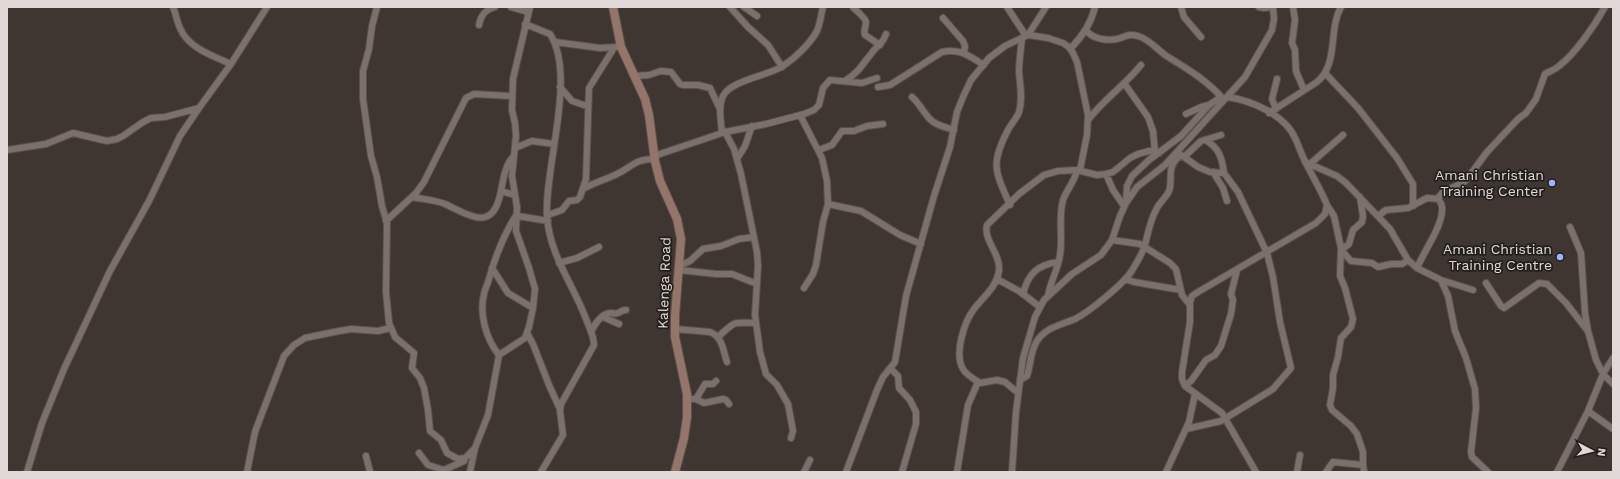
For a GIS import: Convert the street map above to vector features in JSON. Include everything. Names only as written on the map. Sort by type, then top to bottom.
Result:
[{"type":"main road","name":"Kalenga Road","points":[[613,7],[617,47],[634,76],[645,99],[649,116],[654,157],[660,181],[679,230],[681,248],[675,329],[687,399],[687,417],[684,438],[675,472]]},
{"type":"street","points":[[173,7],[180,29],[184,36],[203,51],[231,64]]},
{"type":"street","points":[[27,472],[42,423],[64,369],[110,271],[149,201],[180,136],[231,64],[267,7]]},
{"type":"street","points":[[377,7],[364,71],[363,99],[371,156],[388,230],[386,292],[390,328],[395,337],[414,353],[412,368],[420,378],[424,388],[430,431],[439,438],[447,453],[458,459],[465,458],[475,448]]},
{"type":"street","points":[[479,25],[481,16],[486,11],[495,7]]},
{"type":"street","points":[[470,472],[475,448],[488,415],[499,355],[524,339],[527,333],[533,308],[535,286],[516,231],[518,215],[512,176],[516,136],[512,110],[513,79],[529,10],[511,7]]},
{"type":"street","points":[[730,7],[748,27],[768,45],[782,67]]},
{"type":"street","points":[[744,7],[757,16]]},
{"type":"street","points":[[720,108],[723,96],[733,87],[782,67],[801,50],[815,34],[823,7]]},
{"type":"street","points":[[853,7],[864,18],[865,35],[880,45]]},
{"type":"street","points":[[1007,7],[1025,37]]},
{"type":"street","points":[[1010,205],[999,182],[996,169],[998,152],[1002,140],[1019,112],[1021,91],[1019,66],[1025,37],[1046,7]]},
{"type":"street","points":[[1070,49],[1080,39],[1086,30],[1091,21],[1095,7]]},
{"type":"street","points":[[1181,7],[1184,17],[1201,37]]},
{"type":"street","points":[[1020,380],[1027,376],[1031,354],[1036,342],[1042,335],[1060,324],[1081,315],[1125,279],[1137,264],[1156,210],[1169,190],[1170,173],[1173,165],[1224,98],[1252,67],[1269,36],[1274,19],[1272,7],[1259,7]]},
{"type":"street","points":[[1293,7],[1296,16],[1292,43],[1295,50],[1296,71],[1304,90]]},
{"type":"street","points":[[1269,113],[1320,80],[1325,73],[1330,58],[1337,16],[1341,7]]},
{"type":"street","points":[[1417,268],[1440,221],[1442,206],[1439,200],[1440,195],[1443,192],[1464,182],[1487,152],[1518,119],[1526,113],[1536,99],[1546,74],[1566,60],[1595,24],[1605,7]]},
{"type":"street","points":[[944,18],[964,41],[964,53]]},
{"type":"street","points":[[525,24],[550,34],[555,42],[560,67],[560,87],[548,218],[551,240],[559,263],[574,290],[594,341],[593,348],[560,407]]},
{"type":"street","points":[[1086,30],[1091,36],[1102,39],[1117,39],[1129,34],[1143,38],[1155,45],[1224,98]]},
{"type":"street","points":[[845,82],[862,68],[871,52],[880,45],[886,34]]},
{"type":"street","points":[[846,472],[877,390],[883,377],[895,362],[906,296],[963,97],[971,80],[989,58],[1005,46],[1025,37],[1048,38],[1063,43],[1070,49],[1077,62],[1087,108],[1088,120],[1085,146],[1078,170],[1064,199],[1062,208],[1060,255],[1050,283],[1048,296]]},
{"type":"street","points":[[555,42],[600,48],[617,47]]},
{"type":"street","points":[[518,215],[548,218],[562,210],[569,202],[578,199],[583,189],[586,171],[588,88],[617,47]]},
{"type":"street","points":[[878,87],[890,85],[942,52],[952,50],[964,53],[984,64]]},
{"type":"street","points":[[1088,120],[1098,107],[1141,65]]},
{"type":"street","points":[[634,76],[649,75],[661,71],[671,72],[680,84],[698,85],[710,88],[720,108],[723,132],[732,142],[737,159],[754,237],[758,266],[756,323],[764,370],[777,385],[788,404],[793,431],[791,438]]},
{"type":"street","points":[[1325,73],[1358,108],[1397,158],[1413,184],[1413,206]]},
{"type":"street","points":[[583,189],[616,174],[632,163],[643,159],[654,157],[723,132],[800,115],[814,110],[819,105],[823,88],[830,80],[862,83],[877,78]]},
{"type":"street","points":[[1276,109],[1272,99],[1277,79]]},
{"type":"street","points":[[1124,83],[1148,117],[1153,131],[1157,152]]},
{"type":"street","points":[[560,87],[572,101],[587,106]]},
{"type":"street","points":[[386,221],[412,197],[424,182],[466,98],[474,94],[512,96]]},
{"type":"street","points":[[912,97],[920,104],[932,121],[943,127],[954,130]]},
{"type":"street","points":[[1186,114],[1224,98],[1248,101],[1279,118],[1295,138],[1327,205],[1334,216],[1342,251],[1340,276],[1345,288],[1353,322],[1352,327],[1341,338],[1333,375],[1333,388],[1330,406],[1332,410],[1354,429],[1363,452],[1364,472]]},
{"type":"street","points":[[1125,205],[1127,186],[1132,176],[1157,152],[1181,136],[1209,105]]},
{"type":"street","points":[[7,150],[41,145],[73,133],[107,141],[124,136],[151,118],[165,117],[199,108]]},
{"type":"street","points":[[800,115],[819,150],[826,176],[828,204],[823,222],[816,265],[813,274],[804,288]]},
{"type":"street","points":[[819,150],[832,145],[842,131],[854,131],[867,126],[883,124]]},
{"type":"street","points":[[737,159],[745,146],[752,126]]},
{"type":"street","points":[[1012,472],[1018,392],[1025,348],[1040,307],[1048,296],[1072,274],[1101,255],[1112,240],[1125,205],[1137,187],[1165,165],[1195,145],[1221,135]]},
{"type":"street","points":[[1307,163],[1343,135]]},
{"type":"street","points":[[1186,429],[1217,423],[1226,418],[1273,389],[1291,368],[1280,322],[1273,277],[1267,253],[1238,192],[1224,173],[1223,164],[1216,149],[1213,144],[1205,140]]},
{"type":"street","points":[[514,148],[532,141],[554,144]]},
{"type":"street","points":[[1018,392],[1005,382],[997,380],[984,383],[978,382],[966,374],[962,367],[960,348],[964,326],[974,309],[991,291],[997,279],[999,262],[987,236],[986,230],[991,222],[1010,205],[1019,194],[1044,174],[1058,171],[1078,170],[1097,175],[1106,174],[1112,172],[1130,158],[1138,154],[1149,151],[1157,152]]},
{"type":"street","points":[[1181,155],[1198,166],[1213,172],[1224,173]]},
{"type":"street","points":[[412,197],[445,204],[462,213],[476,218],[489,215],[494,212],[508,164],[513,157]]},
{"type":"street","points":[[1307,163],[1341,178],[1378,216],[1394,236],[1408,260],[1417,268],[1440,280],[1473,290]]},
{"type":"street","points":[[1213,172],[1223,188],[1227,201]]},
{"type":"street","points":[[1106,174],[1113,190],[1125,205]]},
{"type":"street","points":[[501,191],[515,195]]},
{"type":"street","points":[[1342,251],[1349,244],[1352,230],[1362,222],[1363,216],[1360,197]]},
{"type":"street","points":[[1378,216],[1388,209],[1403,209],[1413,206],[1427,198],[1439,200]]},
{"type":"street","points":[[828,204],[861,212],[900,235],[921,244]]},
{"type":"street","points":[[1256,472],[1226,418],[1208,401],[1195,394],[1185,386],[1182,379],[1190,322],[1191,298],[1194,294],[1267,253],[1316,223],[1325,214],[1327,205]]},
{"type":"street","points":[[499,355],[490,343],[484,324],[483,295],[498,248],[518,215]]},
{"type":"street","points":[[1570,227],[1581,253],[1584,305],[1588,331],[1596,360],[1603,374],[1613,384]]},
{"type":"street","points":[[679,268],[690,261],[703,249],[721,246],[739,239],[754,237]]},
{"type":"street","points":[[1112,240],[1140,244],[1170,263],[1176,269],[1181,290],[1185,300],[1190,305]]},
{"type":"street","points":[[559,263],[577,258],[599,247]]},
{"type":"street","points":[[1342,251],[1351,261],[1372,263],[1378,267],[1390,264],[1402,264],[1408,260]]},
{"type":"street","points":[[1023,294],[1028,279],[1036,270],[1058,262]]},
{"type":"street","points":[[492,268],[508,293],[533,308]]},
{"type":"street","points":[[679,268],[716,274],[732,274],[757,284]]},
{"type":"street","points":[[1185,386],[1191,381],[1206,360],[1218,351],[1224,339],[1231,314],[1233,300],[1231,294],[1237,270]]},
{"type":"street","points":[[997,279],[1023,294],[1040,307]]},
{"type":"street","points":[[1125,279],[1134,282],[1181,290]]},
{"type":"street","points":[[1440,280],[1448,296],[1455,331],[1466,358],[1475,389],[1476,408],[1471,452],[1472,457],[1488,472]]},
{"type":"street","points":[[1486,283],[1501,306],[1504,308],[1539,283],[1547,284],[1566,303],[1588,331]]},
{"type":"street","points":[[591,332],[597,321],[603,317],[610,313],[618,313],[622,310],[626,310]]},
{"type":"street","points":[[603,317],[619,324]]},
{"type":"street","points":[[718,337],[734,323],[756,323]]},
{"type":"street","points":[[247,472],[255,432],[284,356],[294,345],[305,338],[334,332],[351,329],[376,332],[390,328]]},
{"type":"street","points":[[675,329],[710,332],[718,337],[722,343],[727,362]]},
{"type":"street","points":[[527,333],[533,344],[551,390],[560,407],[563,435],[542,472]]},
{"type":"street","points":[[1557,472],[1588,411],[1603,374],[1613,359]]},
{"type":"street","points":[[890,368],[898,376],[899,388],[910,400],[916,412],[916,424],[902,472]]},
{"type":"street","points":[[696,399],[705,384],[713,384],[716,381]]},
{"type":"street","points":[[957,472],[968,405],[978,382]]},
{"type":"street","points":[[1166,472],[1186,429],[1195,394]]},
{"type":"street","points":[[687,399],[696,399],[704,403],[723,399],[726,400],[728,404]]},
{"type":"street","points":[[1588,411],[1613,429]]},
{"type":"street","points":[[419,453],[428,465],[442,471],[463,462],[472,460]]},
{"type":"street","points":[[1297,472],[1300,455]]},
{"type":"street","points":[[366,456],[370,472]]},
{"type":"street","points":[[804,472],[810,460]]},
{"type":"street","points":[[1326,472],[1334,462],[1363,465]]},
{"type":"place","name":"Amani Christian Training Center","points":[[1552,183]]},
{"type":"place","name":"Amani Christian Training Centre","points":[[1560,257]]}]
